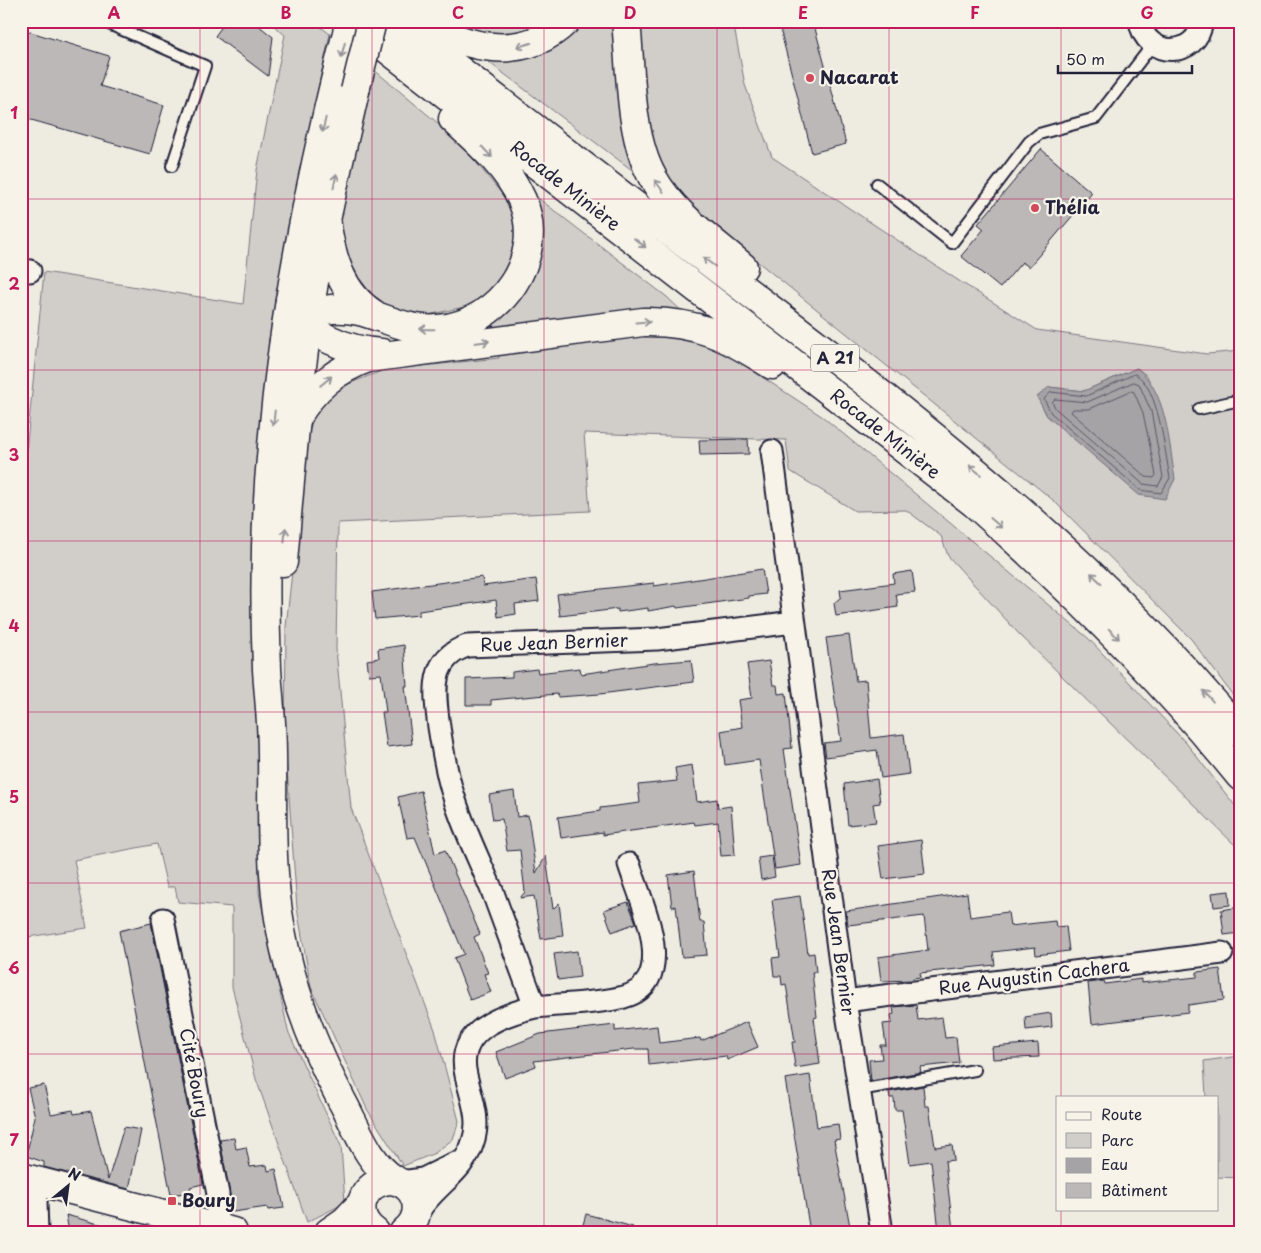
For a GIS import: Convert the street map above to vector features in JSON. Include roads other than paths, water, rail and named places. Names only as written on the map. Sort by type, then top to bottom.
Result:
[{"type":"main road","name":"Rocade Minière","points":[[351,21],[376,32],[974,503],[1088,608],[1152,673],[1240,776]]},
{"type":"main road","points":[[351,21],[345,84],[326,219],[302,315],[284,342],[272,447],[266,548],[267,670],[271,723],[273,866],[281,934],[300,1006],[312,1039],[333,1084],[371,1154],[381,1168],[408,1187],[415,1197],[413,1224]]},
{"type":"main road","name":"Rocade Minière","points":[[396,21],[949,448],[1046,531],[1125,606],[1240,733]]},
{"type":"main road","points":[[424,21],[449,36],[465,42],[495,48],[511,48],[536,41],[559,28],[566,21]]},
{"type":"main road","points":[[626,21],[636,121],[648,167],[654,179],[680,210],[775,296],[842,364]]},
{"type":"main road","points":[[271,723],[296,419],[302,315],[310,187],[345,84],[376,32],[424,91],[480,145],[504,172],[522,198],[526,210],[528,235],[526,257],[515,282],[498,303],[464,324],[439,330],[414,329],[354,309],[330,309],[302,315]]},
{"type":"main road","points":[[326,219],[331,250],[344,284],[358,301],[383,320]]},
{"type":"main road","points":[[302,315],[333,340],[358,350],[391,354]]},
{"type":"main road","points":[[296,419],[310,397],[334,374],[368,358],[643,322],[692,325],[733,340],[843,413],[918,459]]},
{"type":"main road","points":[[333,1084],[358,1153],[364,1179],[364,1220],[375,1232]]},
{"type":"main road","points":[[30,1179],[225,1230]]},
{"type":"main road","points":[[329,1232],[345,1221],[372,1186],[378,1182],[398,1181]]},
{"type":"street","points":[[1140,21],[1144,34],[1152,44],[1165,50],[1185,47],[1196,39],[1202,21]]},
{"type":"street","name":"Rue Jean Bernier","points":[[772,451],[845,1001],[882,1232]]},
{"type":"street","name":"Rue Jean Bernier","points":[[535,1007],[449,780],[435,692],[437,675],[446,660],[458,649],[472,646],[657,639],[794,622]]},
{"type":"street","points":[[413,1224],[428,1198],[455,1173],[473,1144],[476,1115],[464,1063],[468,1046],[478,1031],[506,1015],[535,1007],[622,997],[638,990],[649,977],[654,962],[653,942],[628,864]]},
{"type":"street","name":"Cité Boury","points":[[163,919],[225,1230]]},
{"type":"street","name":"Rue Augustin Cachera","points":[[845,1001],[1222,953]]},
{"type":"street","points":[[398,1181],[423,1179],[446,1170],[460,1159],[473,1144]]},
{"type":"street","points":[[30,1179],[36,1202],[37,1232]]},
{"type":"lane","points":[[102,21],[205,66],[172,166]]},
{"type":"lane","points":[[877,184],[952,243],[1029,142],[1040,134],[1096,118],[1152,44]]},
{"type":"lane","points":[[1199,409],[1240,400]]},
{"type":"lane","points":[[859,1090],[976,1070]]},
{"type":"water","points":[[1137,368],[1155,390],[1165,419],[1175,479],[1165,499],[1139,495],[1047,416],[1037,397],[1049,387],[1084,391]]},
{"type":"place","name":"Nacarat","points":[[810,78]]},
{"type":"place","name":"Thélia","points":[[1035,208]]},
{"type":"place","name":"Boury","points":[[172,1201]]}]
